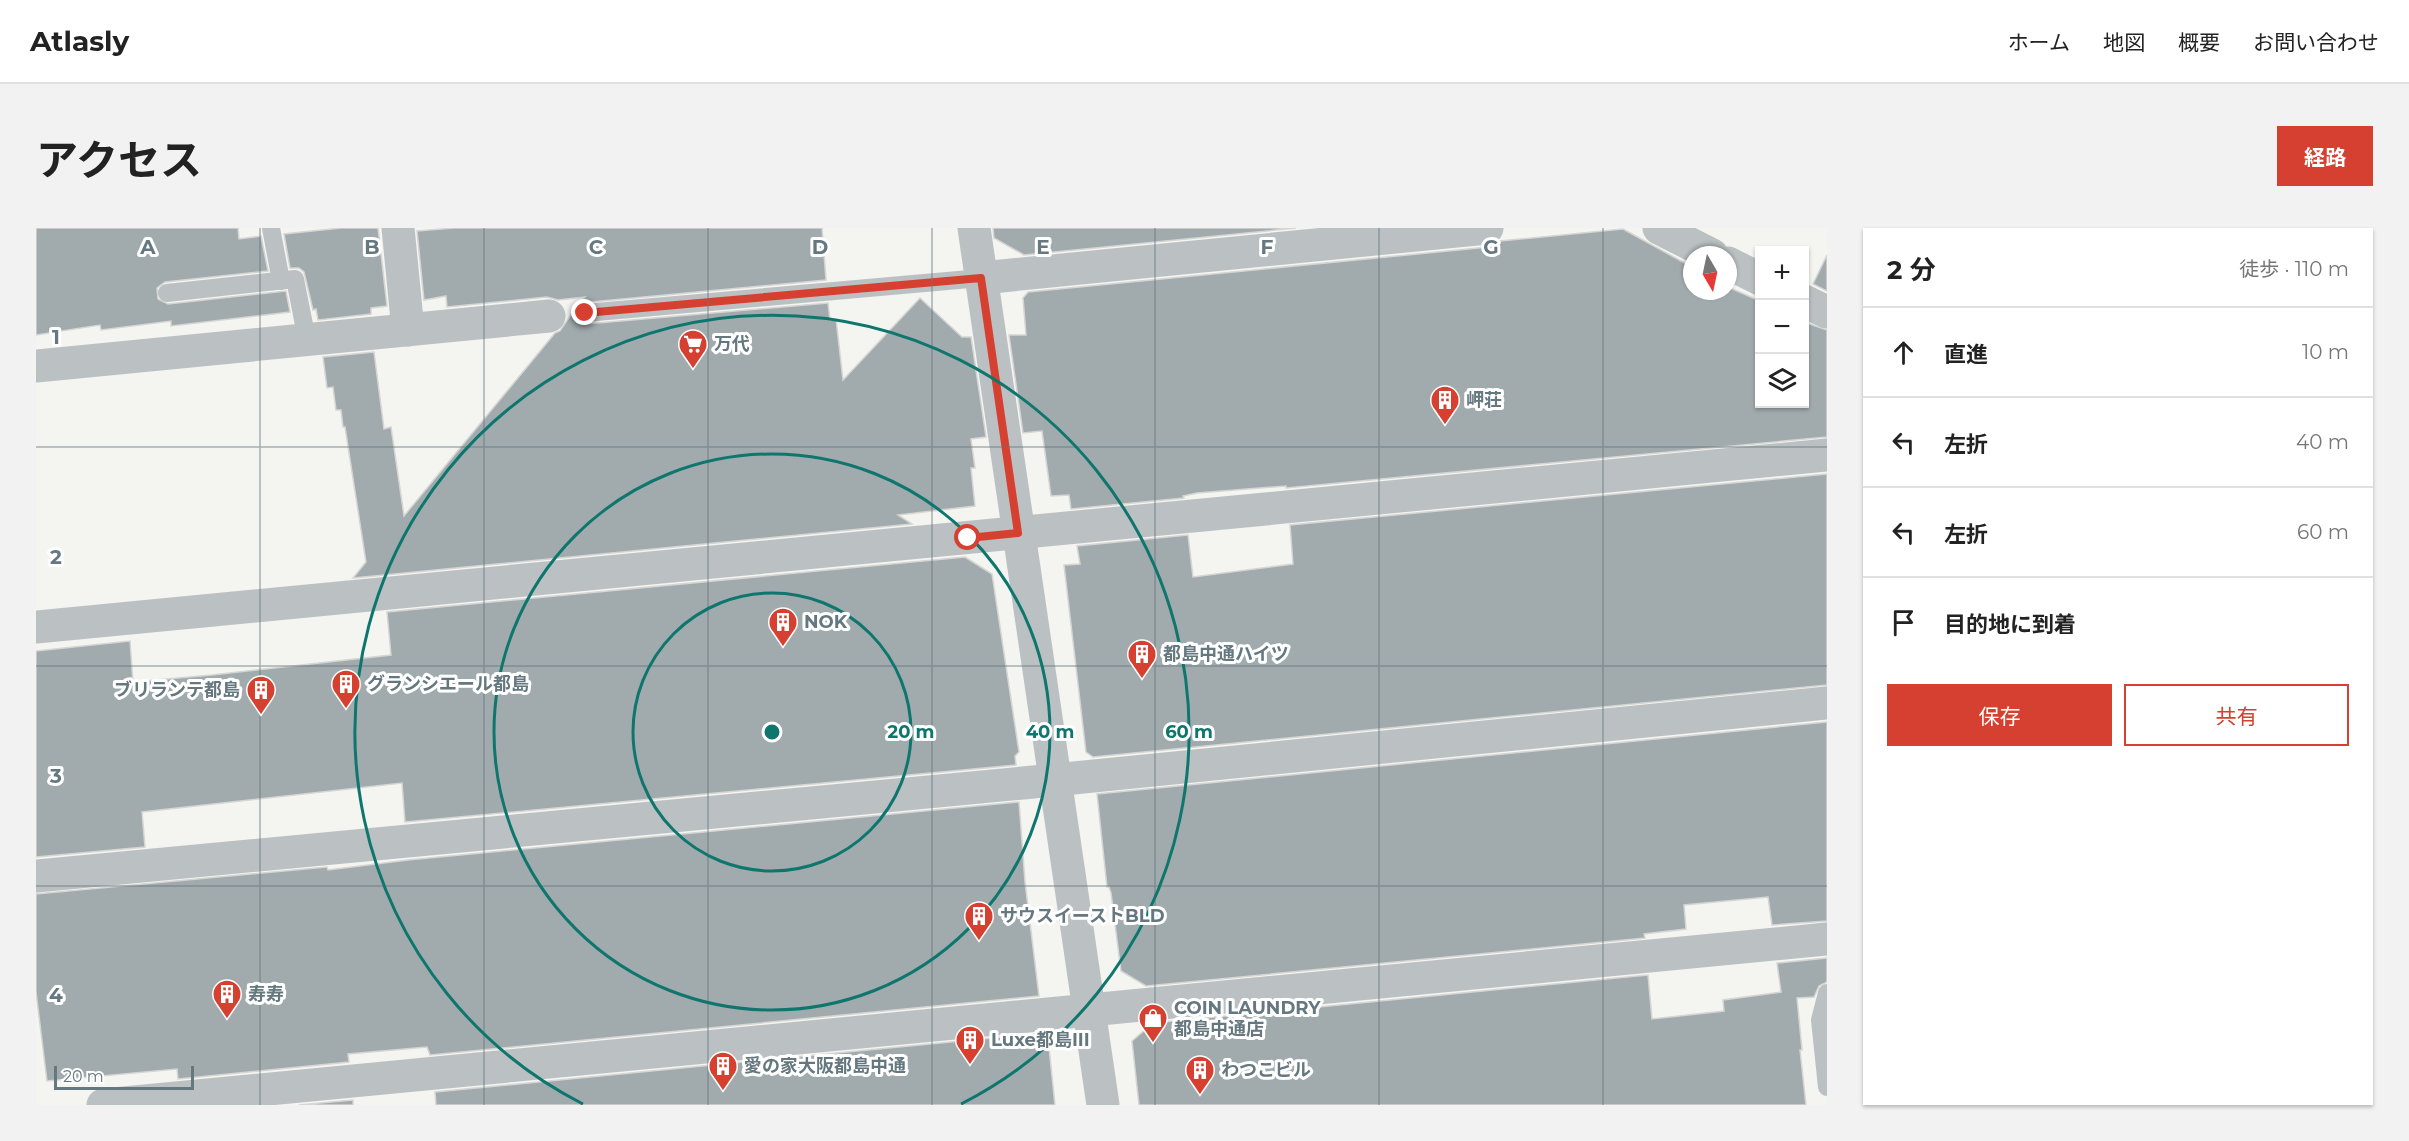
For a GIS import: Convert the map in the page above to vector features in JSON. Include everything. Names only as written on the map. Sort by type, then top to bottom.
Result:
[{"type":"street","points":[[398,228],[408,330]]},
{"type":"street","points":[[974,228],[1103,1105]]},
{"type":"street","points":[[981,278],[1487,228]]},
{"type":"street","points":[[1659,228],[1694,246]]},
{"type":"street","points":[[1737,268],[1755,276]]},
{"type":"street","points":[[1809,303],[1827,312]]},
{"type":"street","points":[[36,366],[549,316]]},
{"type":"street","points":[[36,627],[1827,455]]},
{"type":"street","points":[[36,876],[1827,703]]},
{"type":"street","points":[[103,1105],[1827,939]]},
{"type":"lane","points":[[270,228],[281,281]]},
{"type":"lane","points":[[585,313],[981,278]]},
{"type":"lane","points":[[167,293],[295,279],[307,340]]},
{"type":"lane","points":[[1827,993],[1820,1020],[1827,1087]]},
{"type":"building","points":[[36,228],[238,228],[239,239],[261,236],[268,271],[165,282],[157,288],[158,299],[168,304],[286,291],[290,312],[171,326],[171,321],[101,330],[100,325],[36,335]]},
{"type":"building","points":[[341,228],[378,228],[387,306],[371,308],[371,314],[318,320],[316,309],[313,310],[304,272],[299,268],[290,268],[284,234]]},
{"type":"building","points":[[454,228],[822,228],[826,280],[580,303],[585,297],[558,300],[547,297],[447,307],[446,296],[424,300],[417,231]]},
{"type":"building","points":[[993,228],[1296,228],[1024,255],[994,238]]},
{"type":"building","points":[[1623,229],[1683,262],[1683,300],[1737,300],[1737,291],[1755,299],[1755,408],[1809,408],[1809,324],[1827,330],[1827,437],[1286,488],[1286,486],[1197,493],[1183,496],[1184,498],[1071,509],[1069,495],[1051,496],[1042,431],[1023,433],[1009,335],[1026,335],[1023,298],[1028,292],[1489,247],[1500,241]]},
{"type":"building","points":[[1827,255],[1827,291],[1813,284]]},
{"type":"building","name":"万代","points":[[920,298],[962,337],[971,337],[986,437],[971,439],[975,468],[971,468],[975,506],[898,515],[912,524],[353,578],[366,562],[345,427],[343,427],[341,410],[336,410],[333,387],[327,388],[323,357],[374,352],[384,429],[391,427],[404,516],[555,333],[560,331],[574,310],[576,320],[586,324],[828,303],[830,320],[836,319],[843,380]]},
{"type":"building","points":[[1827,474],[1827,685],[1093,757],[1086,752],[1064,565],[1080,564],[1077,546],[1188,535],[1193,577],[1293,564],[1290,525]]},
{"type":"building","points":[[965,557],[992,574],[1019,752],[1015,756],[1016,765],[405,822],[402,783],[142,812],[145,847],[36,857],[36,651],[130,641],[133,682],[212,675],[391,655],[387,612]]},
{"type":"building","points":[[1827,722],[1827,921],[1772,925],[1768,897],[1684,905],[1686,929],[1644,934],[1645,938],[1146,986],[1121,971],[1111,893],[1107,887],[1097,794]]},
{"type":"building","points":[[1019,802],[1025,882],[1039,996],[430,1055],[427,1047],[348,1054],[349,1062],[178,1079],[177,1069],[47,1081],[36,992],[36,894],[327,867],[328,870],[408,860]]},
{"type":"building","points":[[1827,958],[1827,982],[1819,986],[1814,997],[1797,998],[1806,1105],[1139,1105],[1132,1041],[1153,1023],[1648,975],[1652,1019],[1724,1011],[1723,1000],[1781,992],[1777,963]]},
{"type":"building","points":[[1043,1033],[1044,1039],[1048,1038],[1055,1105],[436,1105],[435,1092]]},
{"type":"building","points":[[353,1100],[353,1105],[299,1105]]},
{"type":"place","name":"万代","points":[[693,370]]},
{"type":"place","name":"岬荘","points":[[1445,426]]},
{"type":"place","name":"NOK","points":[[783,648]]},
{"type":"place","name":"都島中通ハイツ","points":[[1142,680]]},
{"type":"place","name":"グランシエール都島","points":[[346,710]]},
{"type":"place","name":"ブリランテ都島","points":[[261,716]]},
{"type":"place","name":"サウスイーストBLD","points":[[979,942]]},
{"type":"place","name":"寿寿","points":[[227,1020]]},
{"type":"place","name":"COIN LAUNDRY 都島中通店","points":[[1153,1044]]},
{"type":"place","name":"Luxe都島III","points":[[970,1066]]},
{"type":"place","name":"愛の家大阪都島中通","points":[[723,1092]]},
{"type":"place","name":"わつこビル","points":[[1200,1096]]},
{"type":"route","points":[[585,313],[981,278],[1018,533],[968,538]]}]
